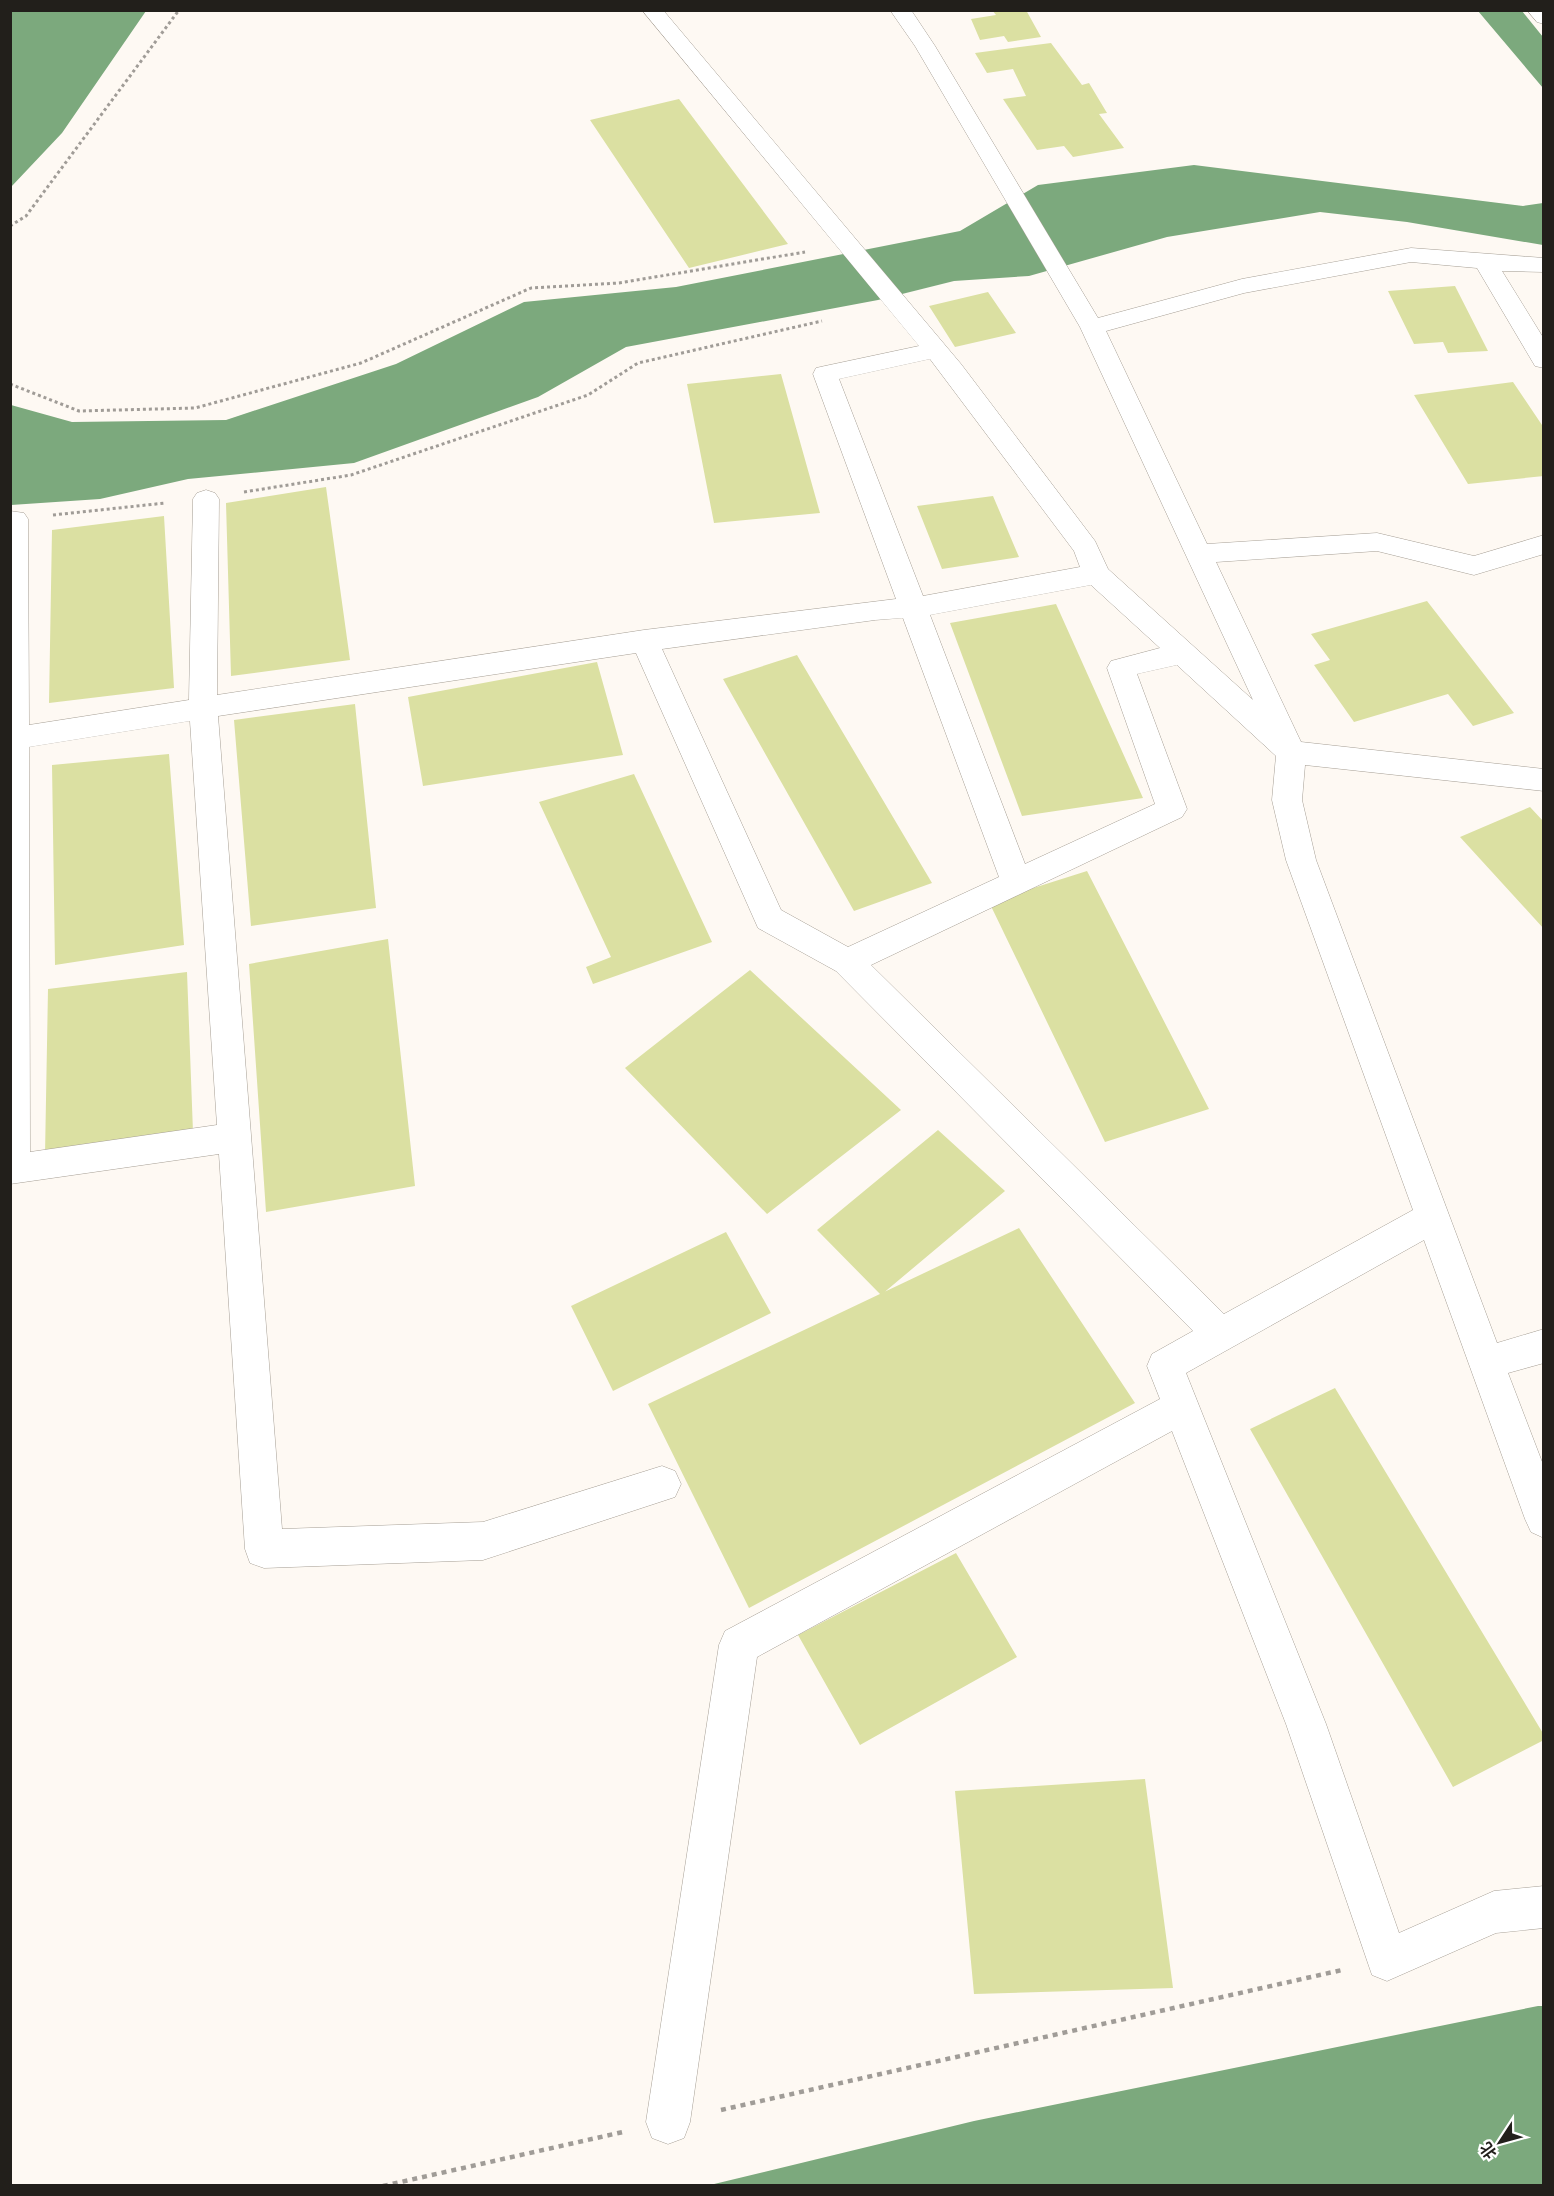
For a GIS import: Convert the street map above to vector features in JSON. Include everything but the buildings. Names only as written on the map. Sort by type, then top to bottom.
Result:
[{"type":"street","points":[[652,10],[935,350],[1086,548],[1096,574],[1291,752],[1544,780]]},
{"type":"street","points":[[900,10],[925,46],[1089,320],[1291,752],[1287,800],[1300,860],[1544,1519]]},
{"type":"street","points":[[1538,10],[1544,18]]},
{"type":"street","points":[[1089,320],[1242,286],[1411,255],[1544,265]]},
{"type":"street","points":[[1485,262],[1544,360]]},
{"type":"street","points":[[935,350],[825,374],[1017,883]]},
{"type":"street","points":[[206,499],[203,707],[264,1549],[483,1542],[662,1484]]},
{"type":"street","points":[[15,519],[11,739],[13,1170],[234,1137]]},
{"type":"street","points":[[1198,554],[1377,542],[1474,566],[1544,544]]},
{"type":"street","points":[[11,739],[203,707],[644,640],[875,610],[913,608],[1096,574]]},
{"type":"street","points":[[644,640],[769,919],[847,962],[1221,1335]]},
{"type":"street","points":[[847,962],[1172,809],[1121,668],[1183,653]]},
{"type":"street","points":[[1432,1217],[1165,1366],[1306,1724],[1387,1960],[1494,1912],[1544,1907]]},
{"type":"street","points":[[1486,1363],[1544,1346]]},
{"type":"street","points":[[668,2122],[738,1645],[1182,1406]]},
{"type":"path","points":[[10,226],[26,216],[179,10]]},
{"type":"path","points":[[10,384],[79,411],[195,408],[361,363],[531,288],[619,283],[848,245]]},
{"type":"path","points":[[15,519],[206,499],[351,474],[588,395],[638,363],[822,321]]},
{"type":"path","points":[[383,2186],[1387,1960]]},
{"type":"shaded area","points":[[11,10],[146,11],[62,133],[11,187]]},
{"type":"shaded area","points":[[1478,11],[1522,11],[1543,37],[1543,88]]},
{"type":"shaded area","points":[[1194,165],[1523,206],[1543,203],[1543,245],[1407,222],[1320,212],[1167,237],[1029,276],[954,281],[878,300],[626,347],[538,397],[354,463],[188,479],[100,499],[11,505],[11,405],[72,422],[226,420],[396,364],[524,302],[676,287],[960,231],[1038,185]]},
{"type":"shaded area","points":[[1544,2006],[1543,2185],[710,2185],[974,2121]]}]
